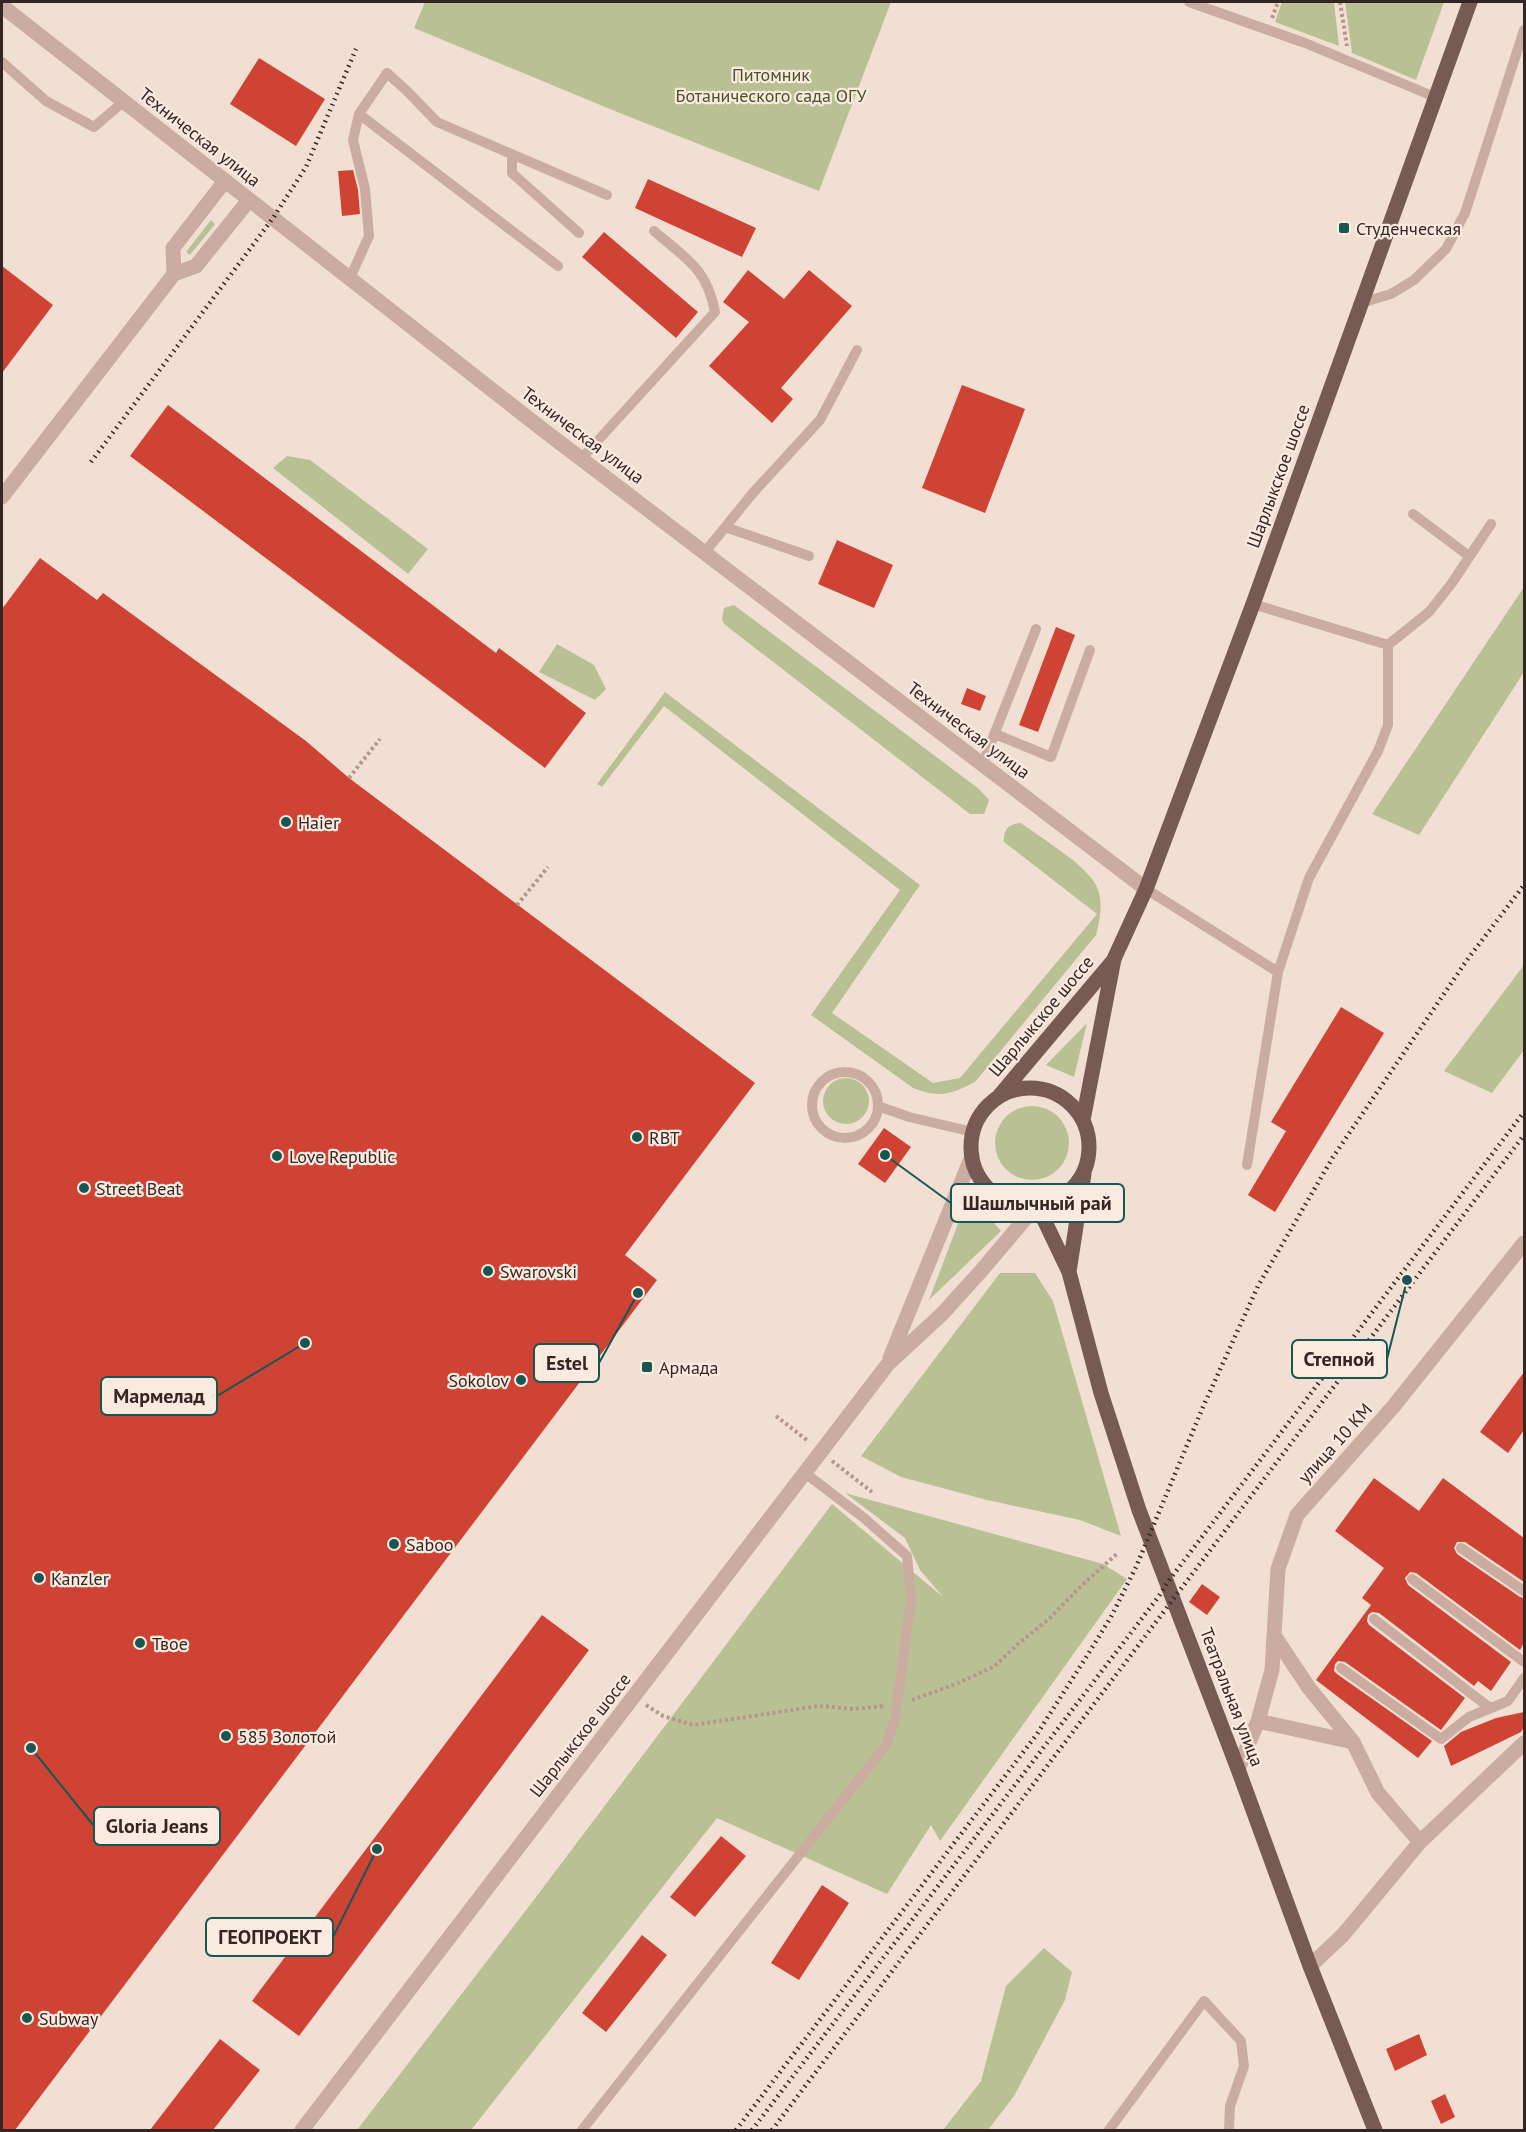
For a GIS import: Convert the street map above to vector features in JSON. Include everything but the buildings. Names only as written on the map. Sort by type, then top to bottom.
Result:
[{"type":"main road","name":"Шарлыкское шоссе","points":[[1083,1120],[1114,959],[1146,890],[1254,604],[1470,2]]},
{"type":"main road","name":"Шарлыкское шоссе","points":[[997,1098],[1114,959]]},
{"type":"main road","points":[[1028,1088],[1050,1091],[1069,1102],[1083,1120],[1089,1145],[1085,1170],[1077,1184],[1052,1202],[1022,1205],[1007,1201],[995,1194],[976,1171],[972,1156],[974,1132],[982,1113],[997,1098],[1028,1088]]},
{"type":"main road","name":"Театральная улица","points":[[1069,1272],[1085,1170]]},
{"type":"main road","name":"Театральная улица","points":[[1037,1205],[1069,1272],[1101,1393],[1139,1510],[1310,1966],[1375,2130]]},
{"type":"street","name":"Техническая улица","points":[[2,6],[581,459],[1146,890]]},
{"type":"street","points":[[174,274],[173,248],[225,181]]},
{"type":"street","points":[[2,497],[174,274],[196,266],[249,200]]},
{"type":"street","name":"Шарлыкское шоссе","points":[[888,1364],[972,1156]]},
{"type":"street","name":"Шарлыкское шоссе","points":[[302,2130],[888,1364],[942,1314],[1037,1205]]},
{"type":"street","name":"улица 10 КМ","points":[[1238,1769],[1258,1720],[1272,1670],[1278,1569],[1297,1515],[1393,1407],[1524,1243]]},
{"type":"street","points":[[1275,1637],[1309,1688],[1353,1742],[1378,1793],[1420,1842]]},
{"type":"street","points":[[1258,1720],[1353,1742]]},
{"type":"street","points":[[1310,1966],[1343,1935],[1420,1842],[1524,1743]]},
{"type":"lane","points":[[1189,2],[1305,43],[1435,97]]},
{"type":"lane","points":[[1361,303],[1391,294],[1414,280],[1446,249],[1465,213],[1524,30]]},
{"type":"lane","points":[[2,62],[46,101],[94,127],[123,102]]},
{"type":"lane","points":[[350,278],[369,236],[365,189],[353,140],[358,114],[387,73],[437,122],[607,195]]},
{"type":"lane","points":[[358,114],[558,266]]},
{"type":"lane","points":[[512,154],[512,173],[579,233]]},
{"type":"lane","points":[[581,459],[715,312],[711,291],[699,271],[654,231]]},
{"type":"lane","points":[[705,552],[752,494],[820,420],[857,350]]},
{"type":"lane","points":[[1413,514],[1469,556]]},
{"type":"lane","points":[[1388,645],[1429,612],[1491,524]]},
{"type":"lane","points":[[725,527],[809,555]]},
{"type":"lane","points":[[1254,604],[1388,645]]},
{"type":"lane","points":[[982,765],[1036,629]]},
{"type":"lane","points":[[1247,1165],[1278,972],[1309,878],[1378,751],[1388,725],[1388,645]]},
{"type":"lane","points":[[994,734],[1051,757],[1090,650]]},
{"type":"lane","points":[[1146,890],[1278,972]]},
{"type":"lane","points":[[836,1072],[854,1072],[864,1077],[872,1085],[877,1095],[878,1106],[873,1123],[861,1134],[838,1138],[822,1129],[812,1114],[812,1096],[821,1081],[836,1072]]},
{"type":"lane","points":[[878,1106],[909,1117],[974,1132]]},
{"type":"lane","points":[[582,2130],[886,1745],[895,1719],[911,1600],[907,1556],[864,1518],[805,1473]]},
{"type":"lane","points":[[1461,1548],[1524,1592]]},
{"type":"lane","points":[[1412,1578],[1524,1662]]},
{"type":"lane","points":[[1374,1619],[1490,1708]]},
{"type":"lane","points":[[1341,1668],[1441,1739],[1469,1718],[1508,1701],[1524,1678]]},
{"type":"lane","points":[[1109,2130],[1204,2001],[1241,2041],[1244,2066],[1230,2106],[1230,2130]]},
{"type":"path","points":[[1340,2],[1349,62]]},
{"type":"path","points":[[349,778],[380,739]]},
{"type":"path","points":[[517,905],[548,867]]},
{"type":"path","points":[[845,1472],[872,1492]]},
{"type":"green space","name":"Питомник Ботанического сада ОГУ","points":[[425,2],[891,2],[819,191],[627,116],[414,28]]},
{"type":"green space","points":[[1282,2],[1334,2],[1339,46],[1275,22]]},
{"type":"green space","points":[[1345,2],[1444,2],[1416,80],[1352,53]]},
{"type":"green space","points":[[211,220],[215,224],[190,255],[186,252]]},
{"type":"green space","points":[[287,456],[310,460],[428,549],[408,574],[273,468]]},
{"type":"green space","points":[[1524,587],[1524,672],[1419,835],[1372,814]]},
{"type":"green space","points":[[734,605],[979,789],[989,800],[984,814],[970,814],[724,624],[722,619],[724,608]]},
{"type":"green space","points":[[557,644],[594,665],[606,689],[595,700],[539,672]]},
{"type":"green space","points":[[665,692],[920,885],[832,1013],[933,1083],[960,1078],[1097,914],[1004,842],[1008,828],[1021,823],[1073,860],[1090,877],[1096,885],[1101,904],[1096,935],[975,1082],[944,1094],[913,1088],[811,1015],[900,890],[664,706],[602,787],[597,784]]},
{"type":"green space","points":[[1524,965],[1524,1050],[1492,1093],[1444,1071]]},
{"type":"green space","points":[[1087,1023],[1074,1077],[1046,1065]]},
{"type":"green space","points":[[846,1078],[862,1085],[869,1101],[862,1117],[846,1124],[830,1117],[823,1101],[830,1085]]},
{"type":"green space","points":[[1032,1106],[1053,1112],[1063,1122],[1069,1143],[1063,1164],[1053,1174],[1032,1180],[1011,1174],[1001,1164],[995,1143],[1001,1122],[1011,1112]]},
{"type":"green space","points":[[969,1195],[1001,1231],[929,1300]]},
{"type":"green space","points":[[1000,1273],[1035,1273],[1053,1301],[1121,1536],[1080,1520],[987,1500],[901,1477],[861,1456]]},
{"type":"green space","points":[[845,1493],[1103,1564],[1127,1579],[940,1841],[931,1825],[887,1894],[717,1818],[471,2130],[357,2130],[530,1905],[832,1504],[943,1597],[920,1570],[905,1538]]},
{"type":"green space","points":[[1044,1948],[1072,1972],[1065,2000],[1014,2096],[988,2130],[943,2130],[981,2081],[1006,1986]]},
{"type":"railway","points":[[91,462],[273,218],[306,167],[356,49]]},
{"type":"railway","points":[[736,2130],[1037,1734],[1085,1659],[1111,1617],[1136,1567],[1203,1407],[1258,1286],[1333,1157],[1467,960],[1524,885]]},
{"type":"railway","points":[[752,2130],[1524,1112]]},
{"type":"railway","points":[[772,2130],[1524,1135]]},
{"type":"place","name":"Студенческая","points":[[1344,228]]},
{"type":"place","name":"Haier","points":[[286,822]]},
{"type":"place","name":"RBT","points":[[637,1137]]},
{"type":"place","name":"Шашлычный рай","points":[[885,1155]]},
{"type":"place","name":"Love Republic","points":[[277,1156]]},
{"type":"place","name":"Street Beat","points":[[84,1188]]},
{"type":"place","name":"Swarovski","points":[[488,1271]]},
{"type":"place","name":"Степной","points":[[1407,1280]]},
{"type":"place","name":"Estel","points":[[638,1293]]},
{"type":"place","name":"Мармелад","points":[[305,1343]]},
{"type":"place","name":"Армада","points":[[647,1367]]},
{"type":"place","name":"Sokolov","points":[[521,1380]]},
{"type":"place","name":"Saboo","points":[[394,1544]]},
{"type":"place","name":"Kanzler","points":[[39,1578]]},
{"type":"place","name":"Твое","points":[[140,1643]]},
{"type":"place","name":"585 Золотой","points":[[226,1736]]},
{"type":"place","name":"Gloria Jeans","points":[[31,1748]]},
{"type":"place","name":"ГЕОПРОЕКТ","points":[[377,1849]]},
{"type":"place","name":"Subway","points":[[27,2018]]}]
